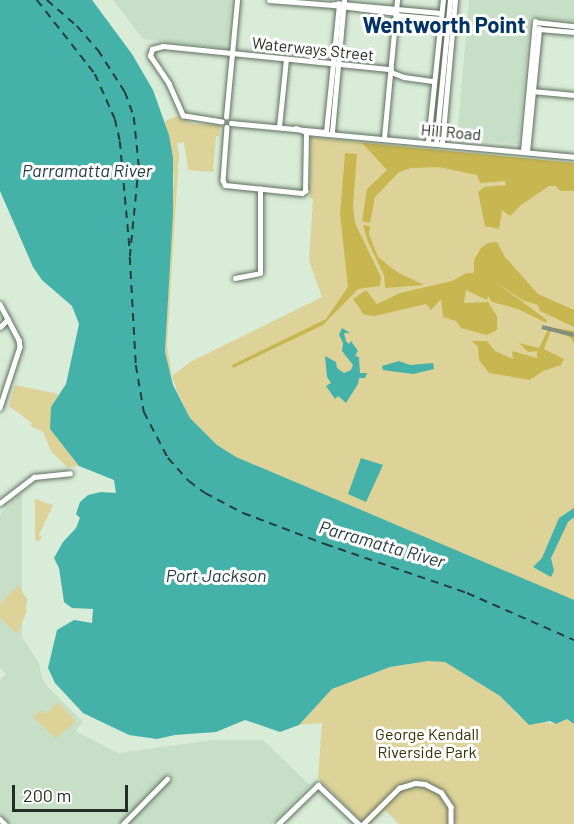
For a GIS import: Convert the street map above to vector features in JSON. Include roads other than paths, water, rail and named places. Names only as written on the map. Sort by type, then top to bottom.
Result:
[{"type":"street","points":[[237,0],[224,119],[229,125],[224,183],[228,186],[302,193],[305,191],[306,132]]},
{"type":"street","points":[[269,0],[340,5],[441,19]]},
{"type":"street","points":[[384,138],[398,0]]},
{"type":"street","points":[[428,142],[443,0]]},
{"type":"street","points":[[450,0],[451,16]]},
{"type":"street","points":[[439,143],[451,16],[455,0]]},
{"type":"street","points":[[329,132],[340,5]]},
{"type":"street","points":[[396,12],[441,13]]},
{"type":"street","points":[[535,22],[574,26]]},
{"type":"street","points":[[525,151],[539,29],[535,22]]},
{"type":"street","points":[[531,90],[535,22]]},
{"type":"street","points":[[539,29],[574,32]]},
{"type":"street","name":"Waterways Street","points":[[224,119],[183,116],[171,87],[150,53],[154,47],[163,46],[336,64],[391,71],[404,77],[434,81]]},
{"type":"street","points":[[279,127],[286,59]]},
{"type":"street","points":[[531,90],[574,94]]},
{"type":"street","name":"Hill Road","points":[[229,125],[296,128],[574,157]]},
{"type":"street","name":"Hill Road","points":[[296,128],[306,132],[329,132]]},
{"type":"street","points":[[235,278],[260,273],[260,189]]},
{"type":"street","points":[[0,304],[19,340],[20,347],[0,408]]},
{"type":"street","points":[[0,327],[8,319]]},
{"type":"street","points":[[0,503],[34,477],[70,473]]},
{"type":"street","points":[[123,824],[167,779]]},
{"type":"street","points":[[278,824],[315,786],[320,786],[361,824],[399,788],[415,783],[425,784],[441,792],[451,807],[451,824]]},
{"type":"street","points":[[0,819],[5,824]]},
{"type":"water","name":"Port Jackson","points":[[0,0],[92,0],[132,54],[153,90],[169,135],[173,158],[173,214],[165,352],[173,385],[190,418],[217,445],[236,457],[574,600],[574,724],[567,719],[556,724],[550,721],[529,725],[500,696],[445,662],[428,661],[390,667],[332,689],[299,725],[280,732],[245,720],[216,732],[175,735],[157,739],[129,735],[83,713],[55,683],[48,668],[57,630],[74,620],[92,623],[93,609],[72,608],[64,602],[59,568],[54,558],[63,542],[76,528],[80,518],[76,514],[80,502],[88,495],[101,492],[116,493],[114,480],[79,466],[50,429],[51,407],[66,384],[79,324],[72,306],[42,280],[33,267],[0,191]]},
{"type":"water","points":[[342,328],[350,333],[344,333],[346,341],[349,344],[351,341],[358,351],[355,356],[359,357],[360,373],[367,373],[365,378],[359,378],[358,384],[346,403],[338,396],[335,399],[326,386],[331,383],[327,377],[325,356],[336,362],[337,368],[344,373],[351,370],[353,365],[342,351],[343,343],[339,335]]},
{"type":"water","points":[[399,361],[410,365],[433,363],[434,369],[413,374],[383,370],[382,366]]},
{"type":"water","points":[[361,458],[383,465],[366,502],[348,494]]},
{"type":"water","points":[[574,508],[574,517],[568,522],[551,558],[554,571],[551,577],[533,567],[542,558],[559,518]]},
{"type":"railway","points":[[542,327],[574,335]]},
{"type":"district","name":"Wentworth Point","points":[[444,25]]},
{"type":"water label","name":"Parramatta River","points":[[87,170]]},
{"type":"water label","name":"Parramatta River","points":[[382,544]]},
{"type":"park label","name":"George Kendall Riverside Park","points":[[427,743]]}]
